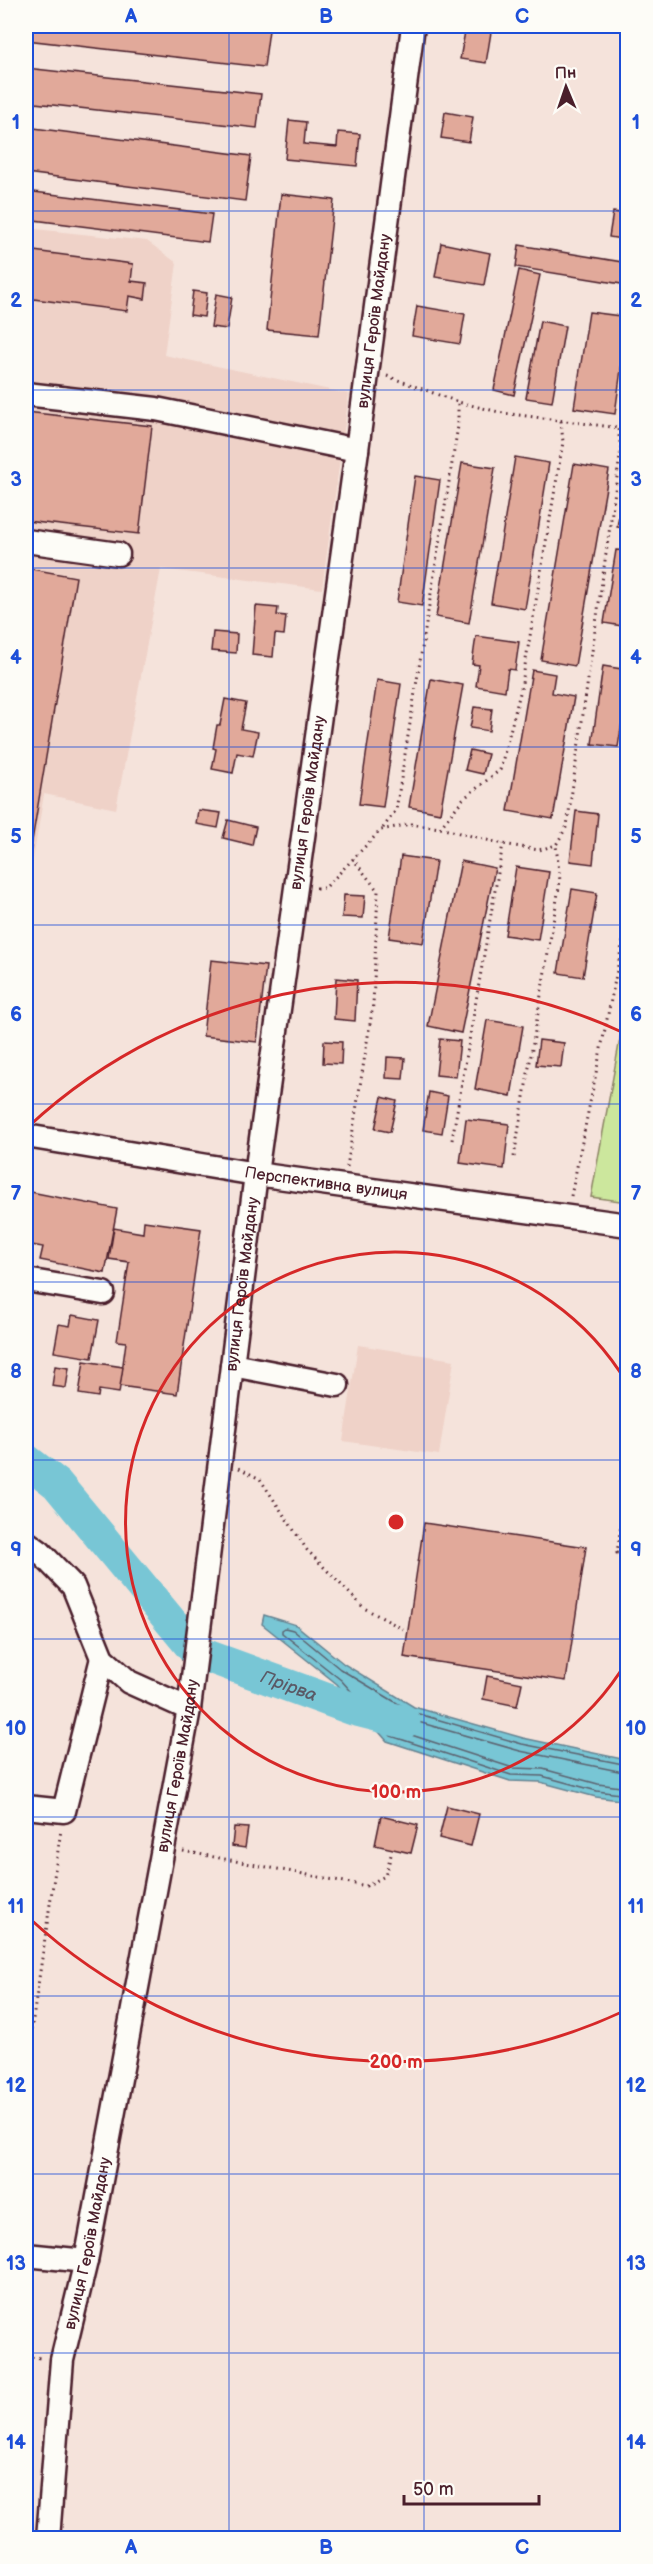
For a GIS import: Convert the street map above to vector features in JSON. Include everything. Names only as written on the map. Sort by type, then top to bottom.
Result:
[{"type":"street","name":"вулиця Героїв Майдану","points":[[48,2538],[62,2360],[86,2261],[189,1709],[256,1174],[357,450],[413,26]]},
{"type":"street","points":[[26,394],[156,409],[357,450]]},
{"type":"street","points":[[26,541],[118,554]]},
{"type":"street","name":"Перспективна вулиця","points":[[26,1136],[256,1174],[627,1225]]},
{"type":"street","points":[[26,1280],[103,1293]]},
{"type":"street","points":[[232,1365],[337,1385]]},
{"type":"street","points":[[26,1542],[40,1552],[72,1586],[102,1658],[129,1682],[189,1709]]},
{"type":"street","points":[[26,1807],[64,1811],[102,1658]]},
{"type":"street","points":[[26,2255],[86,2261]]},
{"type":"path","points":[[368,369],[458,402],[503,412],[627,429]]},
{"type":"path","points":[[296,889],[325,888],[381,830],[396,810],[458,426],[458,402]]},
{"type":"path","points":[[440,828],[463,799],[500,770],[521,689],[563,442],[561,421]]},
{"type":"path","points":[[514,1157],[560,881],[556,845],[567,826],[569,814],[621,449],[618,429]]},
{"type":"path","points":[[381,830],[410,824],[440,828],[503,844],[539,850],[556,845]]},
{"type":"path","points":[[452,1140],[503,844]]},
{"type":"path","points":[[344,1186],[373,1005],[378,891],[352,859]]},
{"type":"path","points":[[567,1217],[627,916]]},
{"type":"path","points":[[220,1458],[260,1479],[307,1550],[364,1608],[403,1629]]},
{"type":"path","points":[[627,1475],[617,1553],[627,1554]]},
{"type":"path","points":[[26,2066],[64,1811]]},
{"type":"path","points":[[163,1847],[366,1886],[385,1876],[392,1855]]},
{"type":"shaded area","points":[[26,228],[147,241],[177,263],[164,355],[349,394],[322,589],[161,569],[116,809],[44,794],[26,902]]},
{"type":"shaded area","points":[[358,1345],[454,1360],[439,1455],[343,1441]]},
{"type":"green space","points":[[622,1028],[628,1028],[627,1202],[591,1197]]},
{"type":"water","points":[[264,1615],[296,1625],[344,1664],[414,1707],[523,1738],[627,1760],[627,1801],[596,1797],[540,1782],[510,1781],[387,1741],[337,1684],[262,1624]]},
{"type":"building","points":[[26,26],[228,26],[269,30],[264,67],[26,40]]},
{"type":"building","points":[[466,26],[492,26],[486,63],[460,59]]},
{"type":"building","points":[[26,68],[261,94],[257,128],[26,102]]},
{"type":"building","points":[[445,112],[473,117],[469,142],[441,138]]},
{"type":"building","points":[[289,120],[306,122],[304,144],[337,147],[338,132],[360,134],[357,166],[285,159]]},
{"type":"building","points":[[26,127],[251,156],[245,201],[26,173]]},
{"type":"building","points":[[26,191],[212,214],[208,242],[26,219]]},
{"type":"building","points":[[281,194],[334,200],[319,335],[267,330]]},
{"type":"building","points":[[613,212],[628,214],[628,240],[609,237]]},
{"type":"building","points":[[441,243],[490,253],[484,285],[435,277]]},
{"type":"building","points":[[519,245],[628,263],[628,285],[516,267]]},
{"type":"building","points":[[26,250],[133,264],[131,281],[147,283],[145,299],[129,296],[127,311],[26,298]]},
{"type":"building","points":[[519,270],[540,275],[514,395],[494,390]]},
{"type":"building","points":[[193,291],[207,293],[204,317],[190,315]]},
{"type":"building","points":[[216,294],[232,297],[227,329],[211,327]]},
{"type":"building","points":[[417,306],[465,314],[460,344],[412,336]]},
{"type":"building","points":[[589,312],[628,317],[615,414],[574,408]]},
{"type":"building","points":[[540,321],[565,326],[552,402],[526,398]]},
{"type":"building","points":[[26,412],[152,426],[139,534],[26,521]]},
{"type":"building","points":[[515,457],[549,463],[525,609],[491,603]]},
{"type":"building","points":[[462,463],[495,468],[469,623],[436,617]]},
{"type":"building","points":[[574,464],[609,470],[575,666],[541,660]]},
{"type":"building","points":[[415,476],[440,480],[422,606],[397,602]]},
{"type":"building","points":[[624,486],[628,487],[628,529],[617,527]]},
{"type":"building","points":[[616,550],[628,551],[628,627],[604,623]]},
{"type":"building","points":[[26,568],[76,577],[26,877]]},
{"type":"building","points":[[256,606],[278,608],[277,615],[286,616],[284,635],[275,634],[273,657],[252,655]]},
{"type":"building","points":[[213,632],[237,634],[236,653],[211,651]]},
{"type":"building","points":[[476,636],[519,642],[515,670],[508,669],[505,691],[476,686],[479,665],[472,664]]},
{"type":"building","points":[[603,666],[628,670],[628,685],[618,747],[592,744]]},
{"type":"building","points":[[532,670],[555,674],[552,693],[574,697],[553,819],[508,811]]},
{"type":"building","points":[[431,679],[463,685],[440,813],[409,807]]},
{"type":"building","points":[[377,680],[401,684],[383,807],[359,804]]},
{"type":"building","points":[[225,699],[246,703],[241,729],[258,732],[253,756],[237,753],[233,773],[212,769],[217,725],[220,725]]},
{"type":"building","points":[[474,707],[492,709],[489,731],[470,728]]},
{"type":"building","points":[[470,750],[488,754],[483,774],[465,770]]},
{"type":"building","points":[[198,810],[221,813],[218,828],[196,824]]},
{"type":"building","points":[[576,811],[598,814],[593,864],[570,861]]},
{"type":"building","points":[[228,820],[256,827],[252,845],[223,838]]},
{"type":"building","points":[[401,856],[436,861],[423,943],[389,938]]},
{"type":"building","points":[[461,861],[495,868],[461,1033],[428,1026]]},
{"type":"building","points":[[516,867],[549,872],[538,940],[505,935]]},
{"type":"building","points":[[572,889],[597,893],[583,977],[558,973]]},
{"type":"building","points":[[344,895],[365,896],[363,918],[342,917]]},
{"type":"building","points":[[211,960],[266,966],[257,1042],[203,1036]]},
{"type":"building","points":[[336,978],[357,980],[355,1021],[334,1019]]},
{"type":"building","points":[[487,1020],[523,1026],[511,1096],[475,1089]]},
{"type":"building","points":[[440,1039],[460,1041],[456,1077],[436,1075]]},
{"type":"building","points":[[539,1040],[564,1043],[561,1067],[536,1065]]},
{"type":"building","points":[[324,1041],[342,1042],[341,1064],[323,1063]]},
{"type":"building","points":[[387,1057],[405,1058],[403,1079],[386,1078]]},
{"type":"building","points":[[429,1092],[448,1096],[442,1133],[423,1130]]},
{"type":"building","points":[[382,1097],[397,1101],[390,1132],[375,1129]]},
{"type":"building","points":[[466,1119],[509,1124],[504,1169],[460,1163]]},
{"type":"building","points":[[26,1191],[117,1209],[105,1273],[40,1260],[43,1247],[26,1244]]},
{"type":"building","points":[[144,1221],[201,1229],[177,1394],[120,1386],[126,1342],[117,1341],[129,1262],[109,1259],[114,1228],[143,1233]]},
{"type":"building","points":[[72,1315],[99,1320],[92,1358],[54,1352],[59,1324],[70,1326]]},
{"type":"building","points":[[84,1361],[123,1367],[119,1393],[99,1390],[98,1397],[79,1394]]},
{"type":"building","points":[[55,1366],[69,1368],[66,1388],[52,1386]]},
{"type":"building","points":[[424,1523],[586,1547],[566,1681],[404,1657]]},
{"type":"building","points":[[487,1676],[522,1683],[517,1706],[483,1699]]},
{"type":"building","points":[[447,1806],[479,1814],[471,1846],[439,1838]]},
{"type":"building","points":[[381,1816],[418,1825],[411,1853],[375,1845]]},
{"type":"building","points":[[234,1827],[248,1828],[245,1848],[232,1846]]},
{"type":"waterway","name":"Прірва","points":[[26,1460],[57,1484],[196,1652],[353,1709],[404,1722]]}]
